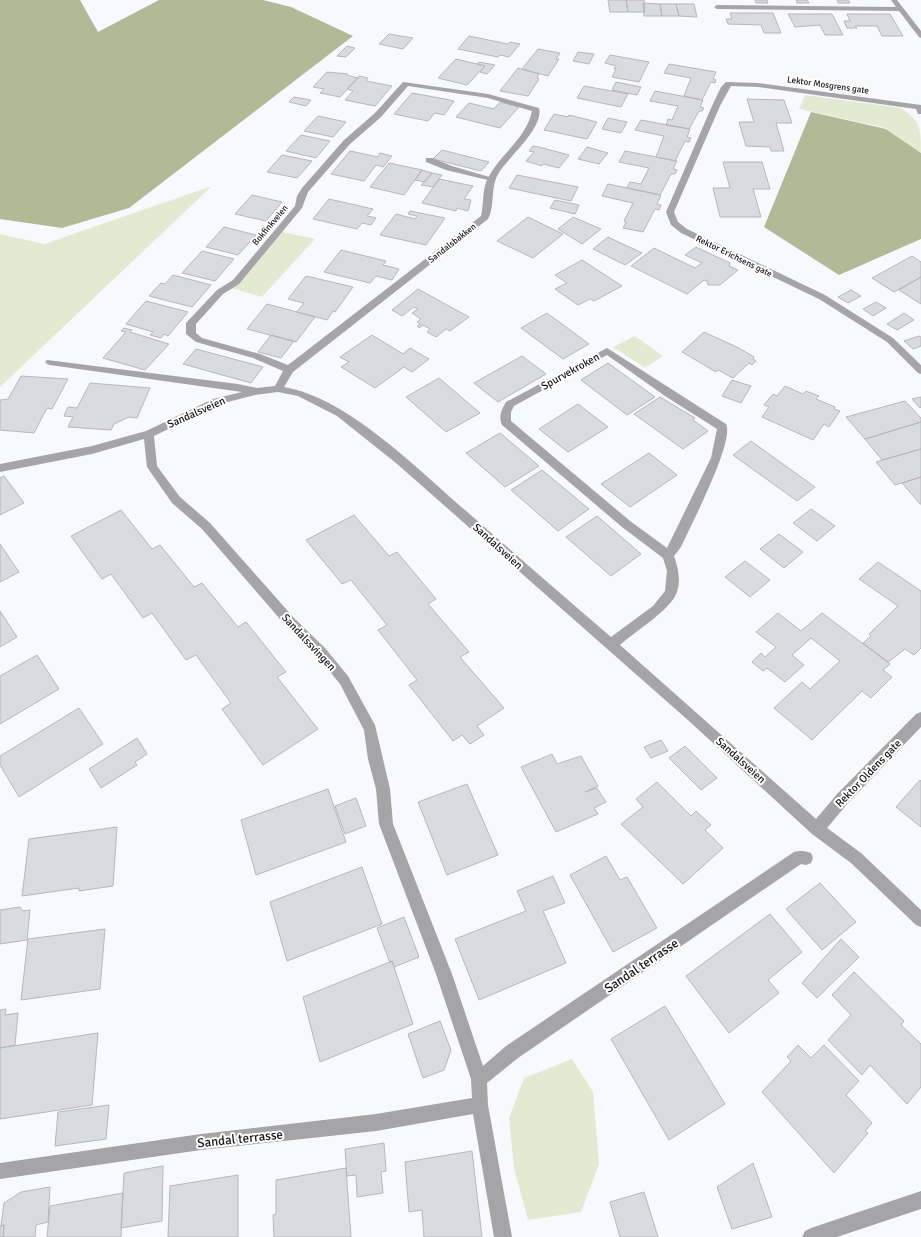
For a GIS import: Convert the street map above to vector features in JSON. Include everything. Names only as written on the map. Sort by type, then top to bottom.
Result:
[{"type":"street","points":[[894,0],[899,9],[921,36]]},
{"type":"street","points":[[717,7],[899,9]]},
{"type":"street","name":"Bokfinkveien","points":[[290,370],[261,357],[199,340],[191,334],[191,323],[220,292],[236,282],[299,206],[301,196],[305,190],[347,142],[378,115],[406,84],[448,91],[476,93]]},
{"type":"street","name":"Lektor Mosgrens gate","points":[[729,84],[758,85],[919,107],[921,112]]},
{"type":"street","name":"Rektor Erichsens gate","points":[[729,84],[725,87],[716,106],[670,212],[674,223],[684,231],[733,256],[822,297],[890,340],[921,371]]},
{"type":"street","name":"Sandalsbakken","points":[[278,389],[290,370],[485,217],[489,206],[488,189],[492,179],[529,130],[536,117],[536,110],[518,102],[476,93]]},
{"type":"street","points":[[429,160],[449,168],[492,179]]},
{"type":"street","name":"Spurvekroken","points":[[607,351],[669,394],[722,427],[723,431],[716,458],[675,547],[668,555],[626,524],[506,422],[506,412],[510,404],[607,351]]},
{"type":"street","points":[[50,362],[238,387],[255,392]]},
{"type":"street","name":"Sandalsveien","points":[[0,468],[92,450],[149,434],[216,401],[255,392],[278,389],[300,393],[341,413],[405,464],[694,717],[817,828],[856,858],[921,920]]},
{"type":"street","name":"Sandalssvingen","points":[[149,434],[152,467],[176,500],[206,526],[290,622],[321,652],[344,680],[370,729],[375,759],[383,789],[386,824],[444,974],[479,1079]]},
{"type":"street","points":[[611,645],[628,630],[657,609],[671,592],[673,571],[668,555]]},
{"type":"street","name":"Rektor Oldens gate","points":[[817,828],[843,798],[921,718]]},
{"type":"street","name":"Sandal terrasse","points":[[479,1079],[512,1052],[800,857],[806,858]]},
{"type":"street","points":[[479,1079],[480,1105],[503,1237]]},
{"type":"street","name":"Sandal terrasse","points":[[0,1171],[202,1142],[354,1126],[448,1112],[480,1105]]},
{"type":"street","points":[[811,1237],[921,1200]]},
{"type":"green space","points":[[0,0],[80,0],[98,32],[159,0],[263,0],[291,7],[353,36],[129,208],[62,228],[0,219]]},
{"type":"green space","points":[[805,95],[901,108],[913,117],[918,126],[921,138],[921,153],[886,128],[799,109]]},
{"type":"green space","points":[[811,112],[886,129],[921,153],[921,239],[839,275],[764,227]]},
{"type":"green space","points":[[212,186],[0,387],[0,234],[44,244]]},
{"type":"green space","points":[[279,231],[315,239],[262,297],[224,286],[237,282]]},
{"type":"green space","points":[[635,336],[663,356],[645,368],[613,347]]},
{"type":"green space","points":[[572,1059],[593,1092],[599,1164],[581,1212],[528,1220],[514,1168],[509,1118],[524,1078]]},
{"type":"building","points":[[608,0],[626,0],[628,12],[610,12]]},
{"type":"building","points":[[626,0],[644,0],[645,12],[628,12]]},
{"type":"building","points":[[755,0],[767,0],[768,3],[756,3]]},
{"type":"building","points":[[796,0],[807,0],[809,3],[797,3]]},
{"type":"building","points":[[837,0],[848,0],[850,3],[838,3]]},
{"type":"building","points":[[643,3],[660,4],[662,16],[644,16]]},
{"type":"building","points":[[660,4],[676,4],[679,16],[662,16]]},
{"type":"building","points":[[676,4],[694,4],[697,17],[679,16]]},
{"type":"building","points":[[730,13],[773,13],[781,33],[764,33],[761,25],[728,24],[726,19],[732,19]]},
{"type":"building","points":[[788,14],[832,14],[843,35],[825,35],[820,25],[795,27]]},
{"type":"building","points":[[847,14],[890,14],[903,36],[882,36],[877,26],[855,26],[857,28],[847,28],[844,21],[850,21]]},
{"type":"building","points":[[389,34],[413,38],[403,49],[379,44]]},
{"type":"building","points":[[469,36],[508,44],[510,42],[520,44],[509,57],[500,55],[498,57],[458,49]]},
{"type":"building","points":[[347,46],[355,48],[346,57],[337,56]]},
{"type":"building","points":[[538,49],[560,53],[556,59],[559,59],[548,76],[522,69]]},
{"type":"building","points":[[578,52],[594,54],[589,64],[573,61]]},
{"type":"building","points":[[610,55],[649,62],[639,82],[612,77],[616,66],[605,63]]},
{"type":"building","points":[[456,59],[485,66],[467,85],[438,78]]},
{"type":"building","points":[[479,62],[495,65],[487,74],[480,72],[485,66],[477,64]]},
{"type":"building","points":[[669,64],[716,72],[713,79],[716,80],[715,83],[711,82],[702,100],[684,96],[691,78],[664,73]]},
{"type":"building","points":[[518,68],[539,74],[537,78],[539,79],[528,96],[500,91]]},
{"type":"building","points":[[327,72],[348,74],[347,75],[358,78],[340,97],[320,93],[324,89],[313,87]]},
{"type":"building","points":[[359,76],[368,78],[366,81],[392,86],[375,106],[345,100],[353,91],[347,89]]},
{"type":"building","points":[[616,82],[641,87],[637,95],[612,90]]},
{"type":"building","points":[[584,86],[628,94],[621,107],[577,98]]},
{"type":"building","points":[[655,91],[703,100],[700,107],[704,108],[702,111],[699,111],[689,129],[666,125],[668,119],[672,120],[678,106],[650,101]]},
{"type":"building","points":[[412,93],[454,101],[444,115],[435,113],[428,121],[394,114]]},
{"type":"building","points":[[294,97],[311,100],[306,106],[289,102]]},
{"type":"building","points":[[747,99],[784,100],[792,123],[776,123],[784,151],[771,151],[770,147],[746,146],[739,122],[754,122]]},
{"type":"building","points":[[500,102],[519,107],[500,128],[456,117],[469,103],[494,109]]},
{"type":"building","points":[[554,114],[568,117],[569,115],[597,122],[587,139],[544,130]]},
{"type":"building","points":[[318,116],[346,122],[333,137],[304,131]]},
{"type":"building","points":[[608,118],[627,122],[621,133],[602,129]]},
{"type":"building","points":[[641,120],[690,129],[687,137],[691,138],[689,142],[685,141],[675,161],[656,157],[664,136],[635,130]]},
{"type":"building","points":[[301,135],[330,141],[316,158],[286,151]]},
{"type":"building","points":[[533,146],[569,155],[559,168],[543,164],[542,166],[526,161],[534,152],[529,151]]},
{"type":"building","points":[[587,147],[608,153],[599,164],[578,159]]},
{"type":"building","points":[[442,150],[489,162],[481,171],[433,159]]},
{"type":"building","points":[[350,151],[378,157],[380,153],[392,156],[383,167],[376,165],[364,181],[331,174]]},
{"type":"building","points":[[625,151],[677,161],[673,169],[677,170],[675,174],[671,174],[660,195],[627,188],[630,182],[641,184],[649,168],[619,162]]},
{"type":"building","points":[[282,155],[312,161],[297,178],[267,172]]},
{"type":"building","points":[[723,162],[762,162],[770,189],[753,189],[761,217],[720,217],[713,188],[730,188]]},
{"type":"building","points":[[389,163],[422,170],[404,195],[370,187]]},
{"type":"building","points":[[422,170],[432,173],[425,182],[415,180]]},
{"type":"building","points":[[432,173],[442,175],[433,187],[421,185]]},
{"type":"building","points":[[517,175],[578,187],[571,201],[509,188]]},
{"type":"building","points":[[439,179],[473,186],[464,199],[471,200],[468,211],[457,208],[456,211],[422,203]]},
{"type":"building","points":[[608,184],[661,195],[657,204],[661,205],[659,210],[655,209],[643,232],[623,228],[626,222],[624,221],[633,203],[602,196]]},
{"type":"building","points":[[252,195],[282,202],[266,221],[235,214]]},
{"type":"building","points":[[329,199],[373,209],[367,216],[376,218],[371,225],[362,223],[357,229],[313,219]]},
{"type":"building","points":[[555,200],[579,205],[575,214],[550,208]]},
{"type":"building","points":[[410,211],[445,218],[426,245],[380,235],[396,214],[415,219],[417,216],[408,214]]},
{"type":"building","points":[[528,217],[563,234],[533,258],[497,241]]},
{"type":"building","points":[[573,217],[601,229],[582,244],[558,229]]},
{"type":"building","points":[[224,227],[256,235],[238,255],[206,247]]},
{"type":"building","points":[[608,237],[642,253],[625,265],[593,249]]},
{"type":"building","points":[[696,247],[730,263],[729,266],[738,270],[720,285],[708,285],[707,281],[704,280],[687,294],[631,266],[654,248],[695,268],[702,263],[685,255]]},
{"type":"building","points":[[341,250],[386,261],[383,265],[399,269],[392,280],[376,276],[370,283],[324,272]]},
{"type":"building","points":[[202,251],[234,259],[215,281],[182,273]]},
{"type":"building","points":[[912,256],[921,262],[921,277],[894,292],[872,278]]},
{"type":"building","points":[[582,260],[622,286],[594,301],[590,299],[578,305],[555,289],[567,283],[555,275]]},
{"type":"building","points":[[173,275],[211,285],[192,307],[149,296],[161,283],[165,284]]},
{"type":"building","points":[[306,276],[353,287],[335,312],[333,311],[327,320],[297,312],[304,303],[288,299]]},
{"type":"building","points":[[921,277],[921,304],[899,290]]},
{"type":"building","points":[[418,289],[469,317],[450,331],[446,329],[436,337],[427,332],[430,329],[423,325],[419,328],[417,326],[421,324],[417,322],[421,319],[412,313],[418,309],[414,307],[402,316],[392,310]]},
{"type":"building","points":[[851,290],[861,296],[848,303],[838,297]]},
{"type":"building","points":[[146,301],[188,312],[168,336],[164,334],[161,338],[150,335],[153,332],[126,324]]},
{"type":"building","points":[[876,302],[886,308],[873,316],[863,309]]},
{"type":"building","points":[[267,304],[315,317],[296,342],[247,329]]},
{"type":"building","points":[[547,313],[589,344],[563,359],[521,328]]},
{"type":"building","points":[[904,313],[914,320],[897,330],[887,324]]},
{"type":"building","points":[[124,328],[132,330],[130,332],[169,344],[145,370],[103,358],[126,332],[121,331]]},
{"type":"building","points":[[704,332],[739,348],[754,357],[753,359],[756,361],[752,365],[749,363],[733,378],[718,370],[716,372],[682,352]]},
{"type":"building","points":[[271,335],[294,341],[281,358],[258,352]]},
{"type":"building","points":[[372,335],[403,354],[410,348],[429,359],[412,372],[404,367],[375,388],[341,367],[349,362],[340,357]]},
{"type":"building","points":[[919,336],[921,337],[921,346],[913,349],[904,341]]},
{"type":"building","points":[[196,349],[263,367],[251,383],[183,364]]},
{"type":"building","points":[[522,356],[546,374],[498,402],[474,383]]},
{"type":"building","points":[[608,363],[655,397],[627,415],[581,380]]},
{"type":"building","points":[[21,376],[68,379],[52,409],[47,408],[34,433],[0,430],[0,400],[8,399]]},
{"type":"building","points":[[439,378],[480,413],[446,432],[406,397]]},
{"type":"building","points":[[732,380],[751,386],[741,403],[722,396]]},
{"type":"building","points":[[90,383],[150,388],[137,418],[129,417],[114,424],[111,430],[68,427],[73,417],[64,416],[68,407],[77,408]]},
{"type":"building","points":[[785,386],[803,394],[806,391],[819,396],[816,399],[835,407],[834,409],[840,411],[829,427],[824,424],[813,440],[762,417],[769,407],[764,405],[773,394],[777,396]]},
{"type":"building","points":[[660,397],[695,418],[693,420],[708,431],[683,449],[634,414]]},
{"type":"building","points":[[921,397],[921,407],[920,408],[912,399]]},
{"type":"building","points":[[905,401],[921,418],[921,422],[865,439],[846,417]]},
{"type":"building","points":[[578,404],[608,427],[568,452],[539,429]]},
{"type":"building","points":[[921,422],[921,449],[882,460],[865,439]]},
{"type":"building","points":[[500,433],[539,466],[505,487],[466,453]]},
{"type":"building","points":[[751,441],[815,487],[797,501],[733,455]]},
{"type":"building","points":[[921,449],[921,477],[895,485],[876,462]]},
{"type":"building","points":[[649,453],[677,475],[630,507],[601,484]]},
{"type":"building","points":[[542,470],[589,509],[558,531],[511,490]]},
{"type":"building","points":[[4,476],[24,503],[0,515],[0,478]]},
{"type":"building","points":[[921,477],[921,504],[920,504],[902,483]]},
{"type":"building","points":[[811,509],[835,526],[817,541],[793,523]]},
{"type":"building","points":[[121,510],[152,549],[160,545],[194,587],[202,583],[238,627],[246,622],[286,672],[277,677],[318,729],[263,765],[222,709],[231,703],[196,655],[186,660],[152,613],[143,618],[111,574],[102,579],[71,536]]},
{"type":"building","points":[[354,515],[389,556],[397,552],[436,599],[428,604],[469,652],[460,657],[504,708],[477,726],[484,735],[470,744],[462,735],[453,741],[409,685],[417,680],[378,630],[387,625],[351,580],[342,584],[306,540]]},
{"type":"building","points":[[597,516],[641,554],[611,576],[566,537]]},
{"type":"building","points":[[779,534],[803,552],[784,568],[760,549]]},
{"type":"building","points":[[0,544],[19,572],[0,582]]},
{"type":"building","points":[[745,561],[770,580],[750,597],[725,577]]},
{"type":"building","points":[[878,562],[921,591],[921,648],[914,655],[905,649],[888,662],[863,643],[871,636],[869,634],[898,606],[859,579]]},
{"type":"building","points":[[0,611],[17,637],[0,647]]},
{"type":"building","points":[[778,613],[801,631],[822,613],[890,664],[883,670],[892,677],[871,698],[862,691],[812,740],[774,708],[802,682],[810,689],[840,661],[811,638],[792,655],[804,665],[785,682],[767,668],[763,671],[752,662],[761,653],[765,657],[776,647],[756,632]]},
{"type":"building","points":[[37,655],[59,689],[0,724],[0,676]]},
{"type":"building","points":[[79,708],[103,744],[19,797],[0,765],[0,756]]},
{"type":"building","points":[[137,738],[147,754],[135,762],[137,765],[101,788],[89,769]]},
{"type":"building","points":[[661,740],[668,751],[651,758],[644,747]]},
{"type":"building","points":[[685,746],[717,778],[701,790],[669,758]]},
{"type":"building","points":[[552,754],[557,764],[581,756],[598,786],[585,792],[597,788],[606,802],[594,808],[598,814],[556,832],[521,767]]},
{"type":"building","points":[[920,780],[921,781],[921,827],[896,807]]},
{"type":"building","points":[[657,782],[691,816],[696,811],[711,825],[705,830],[723,848],[683,884],[621,824],[643,807],[636,799]]},
{"type":"building","points":[[467,784],[498,855],[447,875],[418,802]]},
{"type":"building","points":[[328,789],[346,842],[256,875],[241,820]]},
{"type":"building","points":[[356,798],[366,826],[345,834],[335,806]]},
{"type":"building","points":[[117,827],[113,886],[79,891],[79,888],[22,896],[29,839]]},
{"type":"building","points":[[606,856],[620,880],[627,877],[657,928],[613,952],[570,875]]},
{"type":"building","points":[[362,867],[382,924],[287,961],[270,902]]},
{"type":"building","points":[[553,876],[565,903],[543,911],[566,963],[479,1000],[455,939],[526,911],[517,891]]},
{"type":"building","points":[[820,883],[856,922],[822,950],[786,909]]},
{"type":"building","points":[[20,907],[23,911],[30,910],[27,940],[0,944],[0,910]]},
{"type":"building","points":[[770,914],[802,952],[768,980],[779,993],[729,1033],[686,976]]},
{"type":"building","points":[[404,917],[419,957],[394,967],[392,961],[390,963],[377,928]]},
{"type":"building","points":[[105,929],[100,989],[21,1000],[28,939]]},
{"type":"building","points":[[841,939],[859,957],[817,998],[802,983]]},
{"type":"building","points":[[392,961],[413,1024],[320,1062],[303,997]]},
{"type":"building","points":[[854,972],[904,1021],[901,1025],[921,1044],[921,1087],[907,1104],[870,1065],[862,1075],[828,1040],[851,1015],[832,995]]},
{"type":"building","points":[[665,1006],[725,1104],[669,1140],[611,1039]]},
{"type":"building","points":[[6,1009],[5,1015],[18,1013],[15,1045],[0,1048],[0,1010]]},
{"type":"building","points":[[440,1021],[451,1050],[444,1070],[423,1078],[408,1034]]},
{"type":"building","points":[[98,1033],[92,1105],[0,1119],[0,1048]]},
{"type":"building","points":[[798,1045],[811,1058],[824,1045],[859,1081],[846,1095],[872,1123],[865,1131],[868,1133],[834,1173],[762,1092],[791,1061],[787,1057]]},
{"type":"building","points":[[109,1105],[106,1139],[55,1146],[58,1112]]},
{"type":"building","points":[[384,1143],[386,1171],[381,1172],[383,1193],[357,1197],[356,1175],[347,1176],[345,1149]]},
{"type":"building","points":[[472,1151],[482,1237],[424,1237],[422,1210],[409,1212],[405,1162]]},
{"type":"building","points":[[753,1163],[772,1217],[732,1229],[717,1187]]},
{"type":"building","points":[[163,1166],[162,1221],[121,1228],[124,1173]]},
{"type":"building","points":[[346,1168],[351,1237],[274,1237],[273,1215],[276,1214],[276,1180]]},
{"type":"building","points":[[238,1175],[238,1237],[168,1237],[170,1186]]},
{"type":"building","points":[[50,1187],[48,1222],[36,1225],[35,1237],[3,1237],[4,1225],[1,1226],[4,1203],[21,1192]]},
{"type":"building","points":[[644,1192],[658,1237],[620,1237],[610,1202]]},
{"type":"building","points":[[123,1193],[121,1237],[47,1237],[50,1206]]},
{"type":"building","points":[[4,1225],[3,1237],[0,1237],[0,1226]]}]
